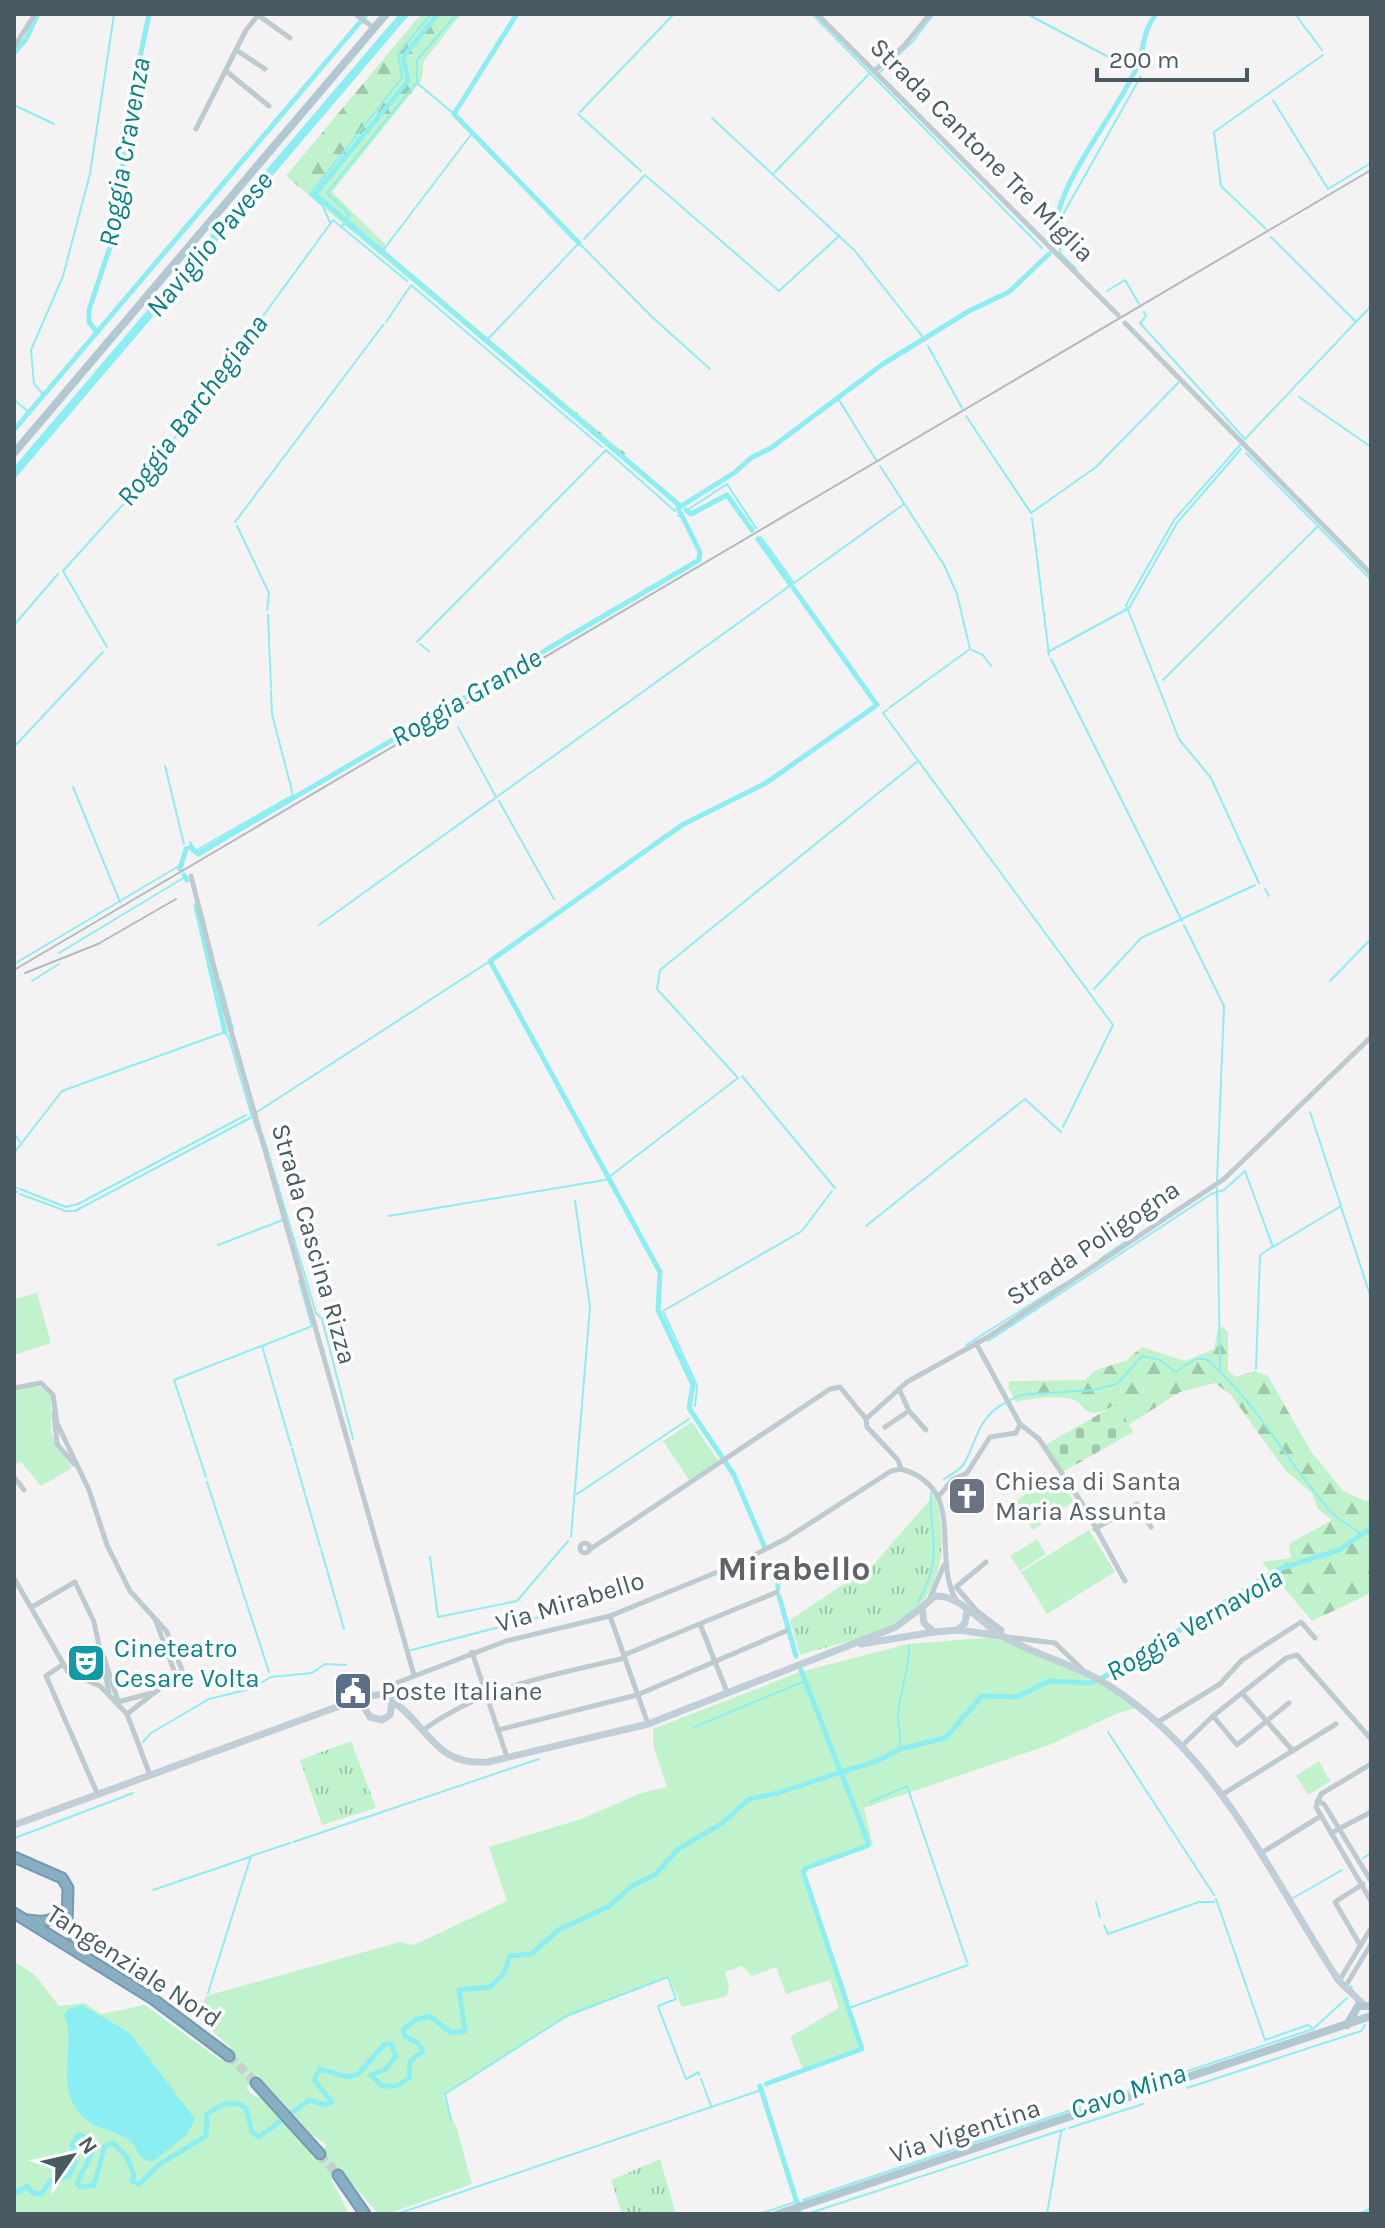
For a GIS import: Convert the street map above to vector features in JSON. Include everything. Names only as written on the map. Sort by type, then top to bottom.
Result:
[{"type":"highway","points":[[14,1857],[62,1878],[68,1888],[65,1910],[73,1940],[87,1958]]},
{"type":"highway","points":[[18,1916],[42,1923],[56,1919],[65,1910]]},
{"type":"highway","name":"Tangenziale Nord","points":[[18,1916],[187,2022],[229,2056]]},
{"type":"highway","points":[[256,2083],[320,2154]]},
{"type":"highway","points":[[338,2175],[365,2214]]},
{"type":"main road","points":[[14,453],[370,26],[386,14]]},
{"type":"main road","name":"Via Vigentina","points":[[778,2214],[1346,2025],[1366,2011]]},
{"type":"street","points":[[14,47],[35,14]]},
{"type":"street","name":"Strada Cantone Tre Miglia","points":[[817,14],[1118,315]]},
{"type":"street","points":[[874,71],[903,47],[930,14]]},
{"type":"street","points":[[196,129],[236,50],[258,15],[290,38]]},
{"type":"street","points":[[356,15],[370,26]]},
{"type":"street","points":[[236,50],[265,69]]},
{"type":"street","points":[[226,71],[269,106]]},
{"type":"street","points":[[1125,323],[1371,574]]},
{"type":"street","name":"Strada Cascina Rizza","points":[[192,877],[224,1006],[414,1675]]},
{"type":"street","name":"Strada Poligogna","points":[[866,1419],[899,1389],[976,1343],[1224,1179],[1371,1037]]},
{"type":"street","points":[[976,1343],[1020,1424],[1032,1431],[1085,1508],[1125,1581]]},
{"type":"street","points":[[14,1388],[41,1383],[53,1395],[57,1423],[81,1470],[107,1545],[124,1580],[143,1608],[154,1618],[176,1676],[127,1714]]},
{"type":"street","points":[[589,1550],[830,1389],[840,1387],[847,1391],[866,1419],[867,1427],[898,1460],[901,1469],[939,1496],[944,1509],[948,1584],[963,1604],[1003,1635],[1102,1681],[1158,1722],[1182,1746],[1223,1794],[1344,1986],[1366,2011]]},
{"type":"street","points":[[899,1389],[909,1411],[926,1430]]},
{"type":"street","points":[[885,1427],[909,1411]]},
{"type":"street","points":[[1016,1433],[1020,1424]]},
{"type":"street","points":[[939,1496],[950,1482],[967,1473],[990,1437],[1032,1431]]},
{"type":"street","name":"Via Mirabello","points":[[386,1696],[403,1680],[472,1652],[610,1616],[764,1551],[893,1470],[901,1469]]},
{"type":"street","points":[[14,1477],[24,1490]]},
{"type":"street","points":[[1095,1529],[1137,1504],[1151,1527]]},
{"type":"street","points":[[958,1630],[965,1623],[963,1604],[956,1587],[986,1562]]},
{"type":"street","points":[[14,1825],[371,1696],[386,1696],[435,1746],[460,1760],[480,1763],[648,1724],[896,1627],[930,1598],[945,1564]]},
{"type":"street","points":[[14,1578],[62,1665],[68,1672],[109,1693],[127,1714],[151,1776]]},
{"type":"street","points":[[32,1607],[75,1582],[94,1622],[109,1693]]},
{"type":"street","points":[[421,1731],[451,1709],[487,1694],[625,1656],[777,1592]]},
{"type":"street","points":[[930,1598],[943,1596],[963,1604]]},
{"type":"street","points":[[922,1607],[924,1623],[934,1632]]},
{"type":"street","points":[[610,1616],[648,1724]]},
{"type":"street","points":[[1158,1722],[1220,1684],[1242,1660],[1301,1622],[1315,1638]]},
{"type":"street","points":[[700,1624],[727,1692]]},
{"type":"street","points":[[824,1654],[873,1641],[958,1630],[1033,1637],[1055,1643],[1085,1672]]},
{"type":"street","points":[[498,1730],[637,1695],[786,1631]]},
{"type":"street","points":[[100,1648],[118,1702]]},
{"type":"street","points":[[472,1652],[507,1757]]},
{"type":"street","points":[[1182,1746],[1213,1716],[1286,1658],[1297,1655],[1371,1739]]},
{"type":"street","points":[[62,1665],[46,1676],[99,1795]]},
{"type":"street","points":[[118,1702],[156,1692]]},
{"type":"street","points":[[1242,1693],[1293,1751]]},
{"type":"street","points":[[365,1709],[371,1696]]},
{"type":"street","points":[[386,1696],[390,1715]]},
{"type":"street","points":[[346,1703],[365,1709],[376,1720],[401,1714],[411,1720]]},
{"type":"street","points":[[1213,1716],[1237,1745],[1289,1703]]},
{"type":"street","points":[[1223,1794],[1336,1724]]},
{"type":"street","points":[[1371,1764],[1321,1794],[1317,1801],[1321,1816],[1371,1901]]},
{"type":"street","points":[[1317,1801],[1324,1804],[1371,1880],[1335,1902],[1360,1945]]},
{"type":"street","points":[[1331,1833],[1371,1812]]},
{"type":"street","points":[[1260,1854],[1321,1816]]},
{"type":"street","points":[[1345,1857],[1353,1853]]},
{"type":"street","points":[[1344,1986],[1360,1945],[1371,1928]]},
{"type":"street","points":[[1344,1986],[1371,1944]]},
{"type":"green space","points":[[421,14],[461,14],[424,61],[421,81],[332,192],[385,244],[386,252],[626,454],[618,454],[286,176]]},
{"type":"green space","points":[[37,1293],[51,1343],[14,1355],[14,1299]]},
{"type":"green space","points":[[1223,1327],[1228,1332],[1228,1371],[1236,1377],[1255,1371],[1268,1376],[1310,1450],[1343,1491],[1365,1501],[1371,1499],[1371,1593],[1312,1621],[1262,1562],[1291,1558],[1289,1544],[1332,1520],[1318,1509],[1312,1493],[1285,1470],[1231,1395],[1215,1383],[1180,1392],[1128,1425],[1117,1404],[1096,1413],[1066,1398],[1016,1402],[1008,1387],[1010,1381],[1085,1380],[1096,1370],[1125,1361],[1142,1347],[1185,1361],[1214,1349],[1218,1328]]},
{"type":"green space","points":[[28,1386],[40,1387],[51,1396],[51,1433],[72,1468],[41,1486],[21,1462],[14,1464],[14,1391]]},
{"type":"green space","points":[[1117,1404],[1133,1432],[1061,1473],[1045,1445]]},
{"type":"green space","points":[[692,1422],[718,1461],[689,1480],[663,1441]]},
{"type":"green space","points":[[1055,1474],[1074,1501],[1033,1530],[1014,1502]]},
{"type":"green space","points":[[934,1495],[942,1547],[934,1582],[926,1597],[914,1610],[889,1627],[800,1655],[790,1620],[874,1564]]},
{"type":"green space","points":[[1089,1530],[1115,1572],[1047,1614],[1021,1572]]},
{"type":"green space","points":[[1037,1539],[1046,1554],[1020,1571],[1010,1556]]},
{"type":"green space","points":[[997,1637],[1085,1674],[1137,1708],[1118,1713],[1049,1745],[864,1808],[873,1846],[800,1872],[864,2050],[804,2071],[790,2037],[839,2008],[830,1980],[786,1994],[776,1967],[752,1976],[742,1966],[725,1972],[729,1986],[727,1996],[682,2007],[669,1977],[561,2020],[443,2096],[458,2132],[472,2184],[387,2214],[378,2214],[342,2171],[331,2179],[349,2214],[14,2214],[14,1961],[35,1975],[59,2006],[85,2003],[101,2014],[145,2005],[220,2060],[231,2048],[195,2015],[206,1996],[400,1942],[414,1945],[507,1901],[489,1847],[581,1819],[641,1793],[667,1787],[653,1745],[653,1729],[800,1672],[908,1644]],"holes":[[[258,2075],[310,2133],[327,2145],[313,2159],[305,2140],[267,2100],[254,2096],[246,2088]]]},
{"type":"green space","points":[[351,1741],[376,1808],[322,1825],[300,1760]]},
{"type":"green space","points":[[1319,1761],[1330,1781],[1308,1795],[1296,1776]]},
{"type":"green space","points":[[660,2159],[676,2214],[622,2214],[611,2180]]},
{"type":"water","name":"Naviglio Pavese","points":[[399,14],[410,14],[14,480],[14,467]]},
{"type":"water","points":[[82,2005],[130,2033],[195,2119],[187,2135],[152,2162],[144,2160],[133,2144],[122,2136],[88,2121],[74,2105],[67,2079],[69,2040],[64,2015],[68,2009]]},
{"type":"waterway","points":[[14,53],[26,39],[38,14]]},
{"type":"waterway","points":[[44,395],[34,384],[31,350],[63,276],[90,174],[114,14]]},
{"type":"waterway","name":"Roggia Cravenza","points":[[97,333],[89,322],[89,310],[113,238],[131,101],[149,14]]},
{"type":"waterway","name":"Naviglio Pavese","points":[[14,430],[367,14]]},
{"type":"waterway","points":[[330,223],[323,206],[310,194],[402,78],[398,54],[431,14]]},
{"type":"waterway","points":[[438,14],[403,57],[408,81],[315,194],[679,505]]},
{"type":"waterway","points":[[347,221],[349,214],[327,193],[417,82],[417,60],[457,14]]},
{"type":"waterway","points":[[517,14],[454,114],[579,243]]},
{"type":"waterway","points":[[580,112],[674,14]]},
{"type":"waterway","points":[[812,14],[1042,248]]},
{"type":"waterway","points":[[880,72],[913,41],[934,14]]},
{"type":"waterway","points":[[1027,14],[1135,71]]},
{"type":"waterway","name":"Roggia Grande","points":[[1052,250],[1061,202],[1071,179],[1135,71],[1148,28],[1156,14]]},
{"type":"waterway","points":[[1295,14],[1322,50]]},
{"type":"waterway","points":[[1266,229],[1221,186],[1214,132],[1323,55]]},
{"type":"waterway","points":[[774,173],[869,74]]},
{"type":"waterway","points":[[1076,269],[1060,253],[1061,218],[1141,76]]},
{"type":"waterway","points":[[417,83],[454,114]]},
{"type":"waterway","points":[[1273,100],[1328,189],[1371,163]]},
{"type":"waterway","points":[[14,105],[54,124]]},
{"type":"waterway","points":[[578,114],[641,171]]},
{"type":"waterway","points":[[712,118],[855,251],[922,336]]},
{"type":"waterway","name":"Roggia Barchegiana","points":[[342,226],[345,223],[381,253],[473,132]]},
{"type":"waterway","points":[[584,239],[645,175],[779,291],[839,236]]},
{"type":"waterway","name":"Roggia Barchegiana","points":[[107,647],[63,571],[137,489],[333,220],[407,281]]},
{"type":"waterway","points":[[1271,237],[1355,321]]},
{"type":"waterway","points":[[488,339],[579,243],[651,316],[710,369]]},
{"type":"waterway","name":"Roggia Grande","points":[[678,508],[734,473],[751,458],[771,448],[883,364],[969,311],[1009,292],[1049,254]]},
{"type":"waterway","points":[[1107,291],[1125,280],[1139,304]]},
{"type":"waterway","points":[[386,322],[411,285],[602,447]]},
{"type":"waterway","points":[[1144,312],[1146,316],[1140,323],[1245,439],[1371,306]]},
{"type":"waterway","points":[[235,522],[383,325]]},
{"type":"waterway","points":[[928,346],[962,408]]},
{"type":"waterway","points":[[966,416],[1031,513],[1096,467],[1179,382]]},
{"type":"waterway","points":[[1299,397],[1371,447]]},
{"type":"waterway","points":[[14,400],[29,412]]},
{"type":"waterway","points":[[839,400],[876,460]]},
{"type":"waterway","points":[[1240,445],[1174,520],[1126,605],[1179,739],[1211,778],[1259,883]]},
{"type":"waterway","points":[[1048,652],[1129,608],[1177,523],[1241,449]]},
{"type":"waterway","points":[[417,642],[606,450],[675,511]]},
{"type":"waterway","points":[[1246,453],[1371,580]]},
{"type":"waterway","points":[[880,466],[944,565],[957,594],[970,649],[889,708]]},
{"type":"waterway","points":[[686,511],[727,484],[756,528]]},
{"type":"waterway","points":[[686,510],[691,514],[727,495],[752,530]]},
{"type":"waterway","points":[[761,537],[794,583],[904,504]]},
{"type":"waterway","name":"Roggia Grande","points":[[190,847],[198,854],[699,560],[700,552],[680,512]]},
{"type":"waterway","name":"Roggia Grande","points":[[678,516],[682,513]]},
{"type":"waterway","points":[[1032,518],[1049,655]]},
{"type":"waterway","points":[[237,526],[269,593],[267,610]]},
{"type":"waterway","points":[[1163,680],[1318,526]]},
{"type":"waterway","points":[[758,539],[791,585]]},
{"type":"waterway","points":[[14,625],[58,574]]},
{"type":"waterway","points":[[319,925],[791,585]]},
{"type":"waterway","points":[[765,1548],[734,1475],[689,1408],[693,1385],[658,1310],[660,1272],[490,961],[682,825],[766,783],[877,705],[794,589]]},
{"type":"waterway","points":[[268,615],[271,688]]},
{"type":"waterway","points":[[420,644],[429,651]]},
{"type":"waterway","points":[[972,650],[983,655],[991,666]]},
{"type":"waterway","name":"Roggia Barchegiana","points":[[14,747],[103,652]]},
{"type":"waterway","points":[[1051,659],[1182,921]]},
{"type":"waterway","name":"Roggia Grande","points":[[190,842],[195,851],[293,795],[272,714],[271,691]]},
{"type":"waterway","points":[[887,710],[883,713],[1113,1025],[1063,1127]]},
{"type":"waterway","points":[[458,727],[496,797]]},
{"type":"waterway","points":[[389,1216],[605,1180],[738,1078],[657,989],[660,970],[918,761]]},
{"type":"waterway","points":[[165,766],[184,844]]},
{"type":"waterway","points":[[73,787],[120,902]]},
{"type":"waterway","points":[[499,801],[554,899]]},
{"type":"waterway","name":"Roggia Grande","points":[[180,869],[186,849]]},
{"type":"waterway","points":[[14,964],[179,866]]},
{"type":"waterway","name":"Roggia Grande","points":[[184,875],[187,880]]},
{"type":"waterway","points":[[59,953],[185,877]]},
{"type":"waterway","points":[[1094,989],[1141,938],[1255,885]]},
{"type":"waterway","points":[[1265,889],[1269,896]]},
{"type":"waterway","name":"Roggia Grande","points":[[196,906],[225,1032]]},
{"type":"waterway","points":[[1184,925],[1224,1006],[1217,1180]]},
{"type":"waterway","points":[[1330,981],[1371,939]]},
{"type":"waterway","points":[[257,1112],[490,961]]},
{"type":"waterway","points":[[32,981],[59,964]]},
{"type":"waterway","points":[[220,981],[233,1029]]},
{"type":"waterway","name":"Roggia Grande","points":[[14,1153],[62,1091],[225,1032],[229,1038],[252,1117],[75,1211],[66,1211],[20,1194]]},
{"type":"waterway","points":[[742,1076],[835,1188]]},
{"type":"waterway","points":[[866,1226],[1025,1099],[1061,1132]]},
{"type":"waterway","points":[[988,1341],[1211,1194],[1224,1190],[1245,1171],[1273,1247],[1341,1206],[1310,1112]]},
{"type":"waterway","points":[[20,1189],[66,1207],[78,1204],[246,1115]]},
{"type":"waterway","name":"Roggia Grande","points":[[253,1118],[257,1131]]},
{"type":"waterway","points":[[14,1133],[20,1142]]},
{"type":"waterway","points":[[263,1136],[316,1313],[322,1319],[353,1439]]},
{"type":"waterway","points":[[1217,1188],[1220,1369]]},
{"type":"waterway","points":[[695,1406],[697,1386],[663,1311],[802,1231],[832,1191]]},
{"type":"waterway","points":[[571,1537],[590,1307],[575,1201]]},
{"type":"waterway","points":[[1341,1207],[1371,1298]]},
{"type":"waterway","points":[[218,1245],[283,1220]]},
{"type":"waterway","points":[[1100,1259],[1125,1242]]},
{"type":"waterway","points":[[1256,1369],[1260,1255],[1272,1247]]},
{"type":"waterway","points":[[291,1446],[262,1346],[312,1326],[299,1281]]},
{"type":"waterway","points":[[966,1345],[1065,1283]]},
{"type":"waterway","points":[[206,1477],[174,1380],[261,1346]]},
{"type":"waterway","points":[[1011,1400],[1020,1395],[1094,1390],[1117,1384],[1142,1356],[1160,1360],[1175,1372],[1196,1359],[1206,1359],[1241,1394],[1331,1512],[1361,1534]]},
{"type":"waterway","points":[[944,1479],[963,1465],[984,1421],[1005,1403]]},
{"type":"waterway","points":[[577,1494],[689,1419]]},
{"type":"waterway","points":[[292,1449],[320,1546]]},
{"type":"waterway","points":[[207,1482],[269,1672]]},
{"type":"waterway","points":[[918,1602],[933,1559],[931,1493]]},
{"type":"waterway","name":"Roggia Vernavola","points":[[844,1771],[875,1762],[900,1749],[945,1738],[982,1696],[1017,1697],[1049,1681],[1090,1683],[1104,1677],[1282,1568],[1339,1550],[1371,1528]]},
{"type":"waterway","points":[[430,1557],[438,1617],[517,1601],[568,1541]]},
{"type":"waterway","points":[[321,1549],[344,1629]]},
{"type":"waterway","points":[[777,1570],[778,1588]]},
{"type":"waterway","points":[[779,1596],[796,1656]]},
{"type":"waterway","points":[[524,1621],[585,1605]]},
{"type":"waterway","points":[[408,1651],[518,1622]]},
{"type":"waterway","points":[[900,1749],[898,1717],[909,1646]]},
{"type":"waterway","points":[[143,1742],[151,1733],[209,1699],[250,1689],[271,1677],[312,1673],[325,1664],[346,1665]]},
{"type":"waterway","points":[[801,1670],[868,1842],[867,1846],[806,1868],[803,1872],[847,2003]]},
{"type":"waterway","points":[[694,1727],[805,1681]]},
{"type":"waterway","points":[[1108,1732],[1214,1895]]},
{"type":"waterway","points":[[293,1842],[539,1759]]},
{"type":"waterway","name":"Roggia Vernavola","points":[[14,2194],[27,2186],[33,2193],[41,2194],[50,2181],[69,2176],[75,2163],[72,2144],[79,2135],[88,2138],[93,2151],[77,2183],[80,2187],[94,2185],[105,2146],[113,2143],[127,2157],[134,2175],[132,2181],[139,2184],[160,2164],[206,2136],[207,2114],[226,2104],[236,2103],[246,2108],[252,2132],[259,2137],[309,2100],[326,2105],[332,2102],[314,2080],[320,2069],[347,2077],[358,2074],[385,2044],[391,2044],[396,2056],[386,2069],[371,2075],[382,2086],[397,2086],[409,2078],[410,2061],[423,2051],[418,2043],[405,2036],[403,2030],[415,2020],[430,2016],[451,2033],[465,2031],[459,1990],[490,1987],[503,1975],[510,1956],[531,1954],[560,1929],[608,1907],[635,1884],[655,1875],[678,1849],[721,1824],[749,1799],[838,1773]]},
{"type":"waterway","points":[[870,1802],[907,1786],[967,1962]]},
{"type":"waterway","points":[[15,1838],[133,1793]]},
{"type":"waterway","points":[[208,1993],[251,1856],[290,1843]]},
{"type":"waterway","name":"Cavo Mina","points":[[1363,1858],[1371,1853]]},
{"type":"waterway","points":[[153,1890],[250,1857]]},
{"type":"waterway","name":"Cavo Mina","points":[[1293,1898],[1342,1870]]},
{"type":"waterway","points":[[1216,1899],[1265,2040],[1308,2025],[1312,2028]]},
{"type":"waterway","points":[[1096,1902],[1100,1917]]},
{"type":"waterway","points":[[1104,1925],[1108,1934],[1199,1902],[1214,1902]]},
{"type":"waterway","points":[[849,2008],[968,1965]]},
{"type":"waterway","points":[[451,2120],[445,2094],[568,2015],[668,1977],[676,1999],[658,2006],[686,2079],[699,2072],[699,2075]]},
{"type":"waterway","name":"Cavo Mina","points":[[803,2200],[1313,2029],[1347,1998]]},
{"type":"waterway","points":[[766,2084],[862,2049],[848,2007]]},
{"type":"waterway","points":[[1187,2088],[1361,2031],[1365,2025]]},
{"type":"waterway","points":[[701,2079],[711,2106]]},
{"type":"waterway","points":[[760,2086],[797,2203]]},
{"type":"waterway","points":[[397,2214],[761,2090]]},
{"type":"waterway","points":[[1069,2128],[1143,2104]]},
{"type":"waterway","points":[[807,2214],[1065,2129]]},
{"type":"waterway","points":[[1047,2214],[1061,2132]]},
{"type":"waterway","points":[[760,2214],[798,2201]]},
{"type":"waterway","points":[[1360,2214],[1371,2208]]},
{"type":"tunnel","points":[[229,2056],[256,2083]]},
{"type":"tunnel","points":[[320,2154],[338,2175]]},
{"type":"railway","points":[[14,970],[1371,170]]},
{"type":"railway","points":[[25,973],[98,944],[176,899]]},
{"type":"place","name":"Chiesa di Santa Maria Assunta","points":[[967,1496]]},
{"type":"place","name":"Cineteatro Cesare Volta","points":[[86,1663]]},
{"type":"place","name":"Poste Italiane","points":[[353,1691]]},
{"type":"district","name":"Mirabello","points":[[794,1569]]}]
